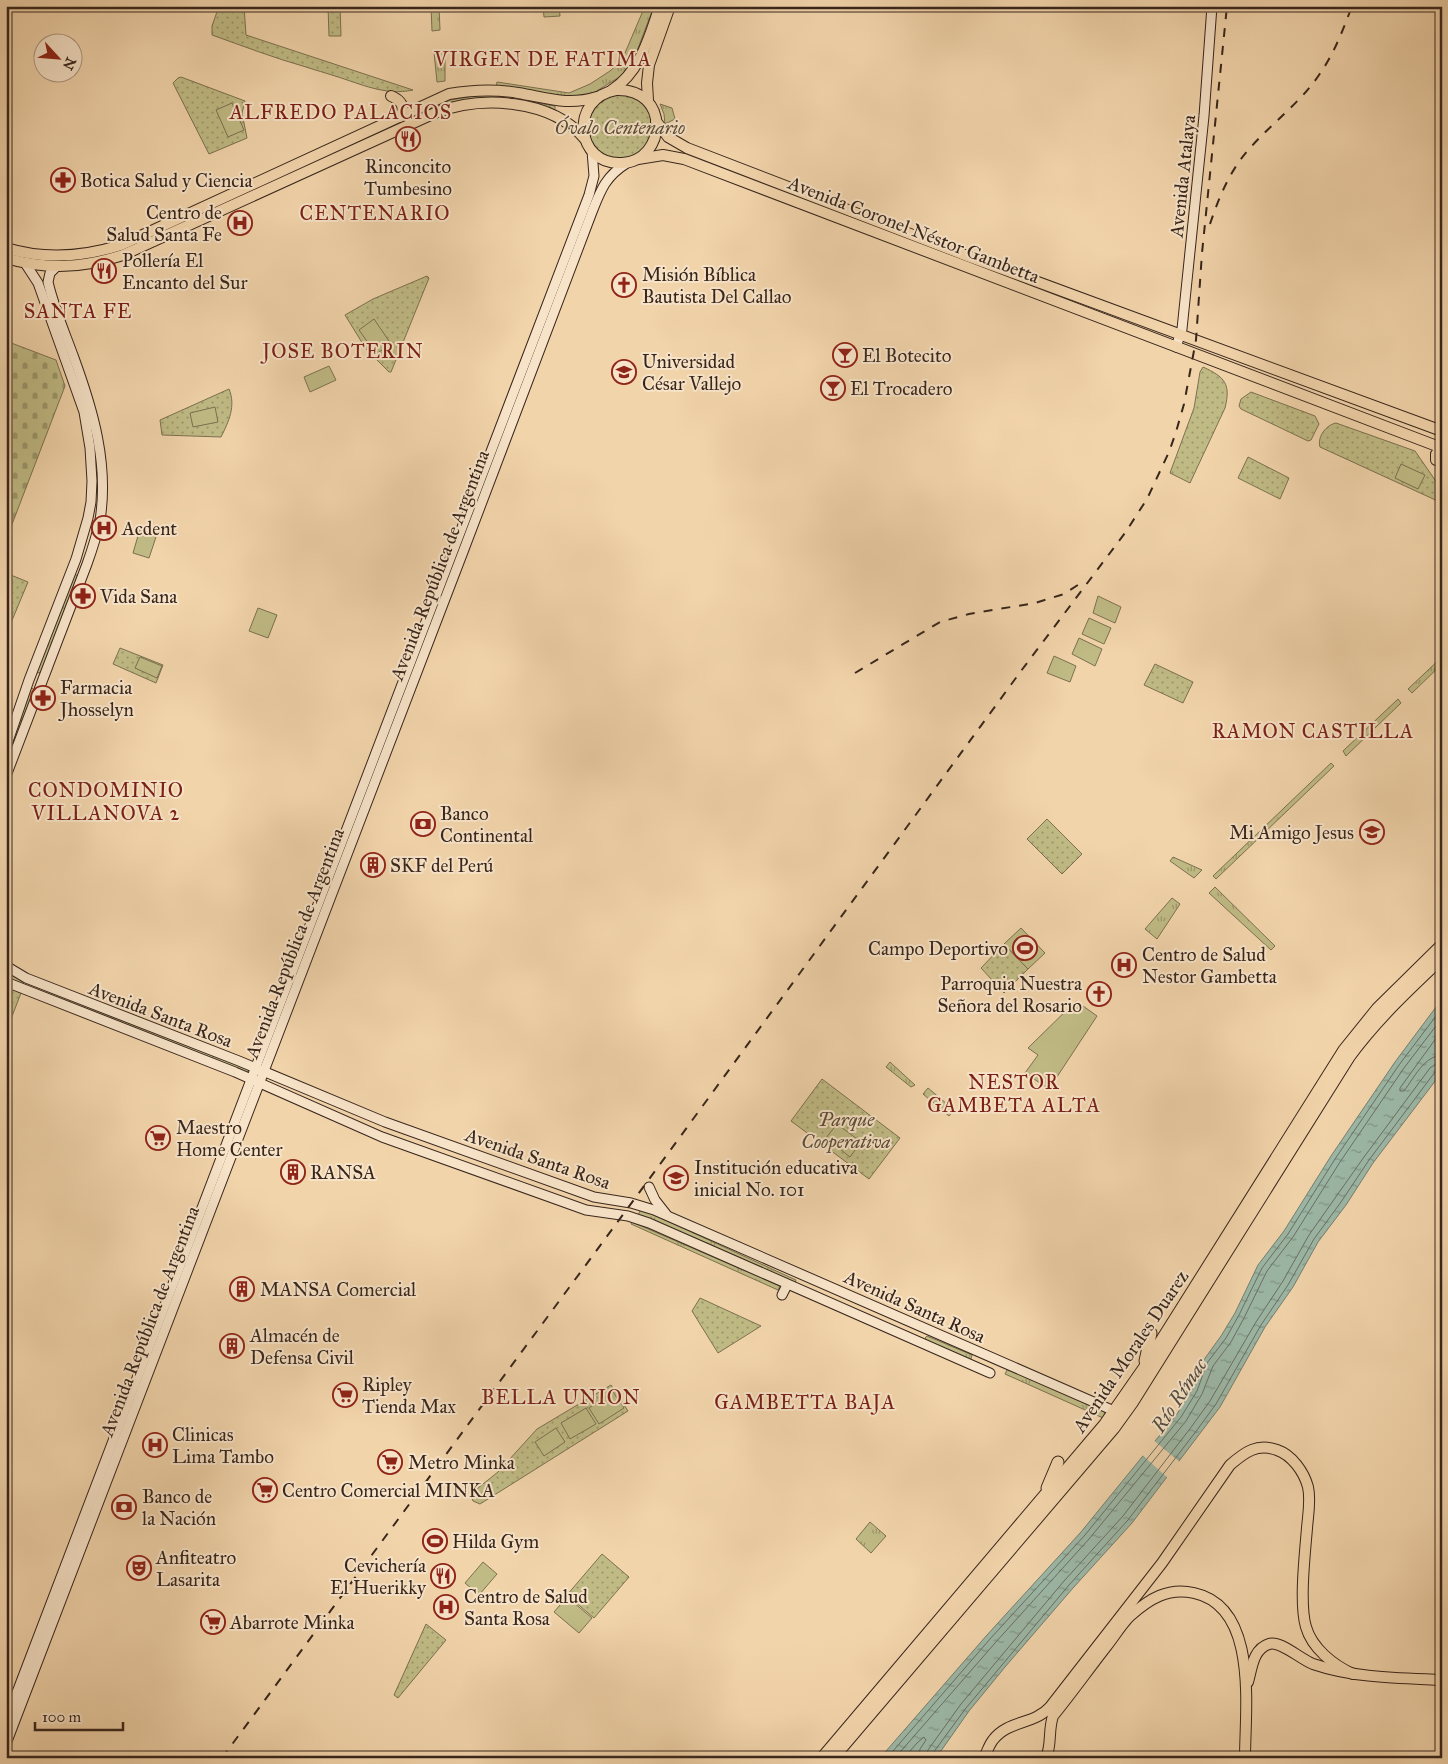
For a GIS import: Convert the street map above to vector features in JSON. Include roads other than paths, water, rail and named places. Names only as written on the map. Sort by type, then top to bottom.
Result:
[{"type":"highway","name":"Avenida Morales Duarez","points":[[822,1758],[1095,1438],[1144,1368],[1344,1050],[1377,1009],[1442,945]]},
{"type":"highway","name":"Avenida Morales Duarez","points":[[833,1758],[1114,1428],[1132,1403],[1349,1057],[1364,1036],[1442,958]]},
{"type":"highway","points":[[1144,1368],[1151,1333]]},
{"type":"highway","points":[[1041,1501],[1058,1462]]},
{"type":"main road","points":[[6,258],[25,263],[56,267],[91,264],[123,255],[381,132],[400,117],[441,97],[473,90],[518,93],[559,102],[582,101],[598,97],[611,91],[628,77],[640,59],[660,6]]},
{"type":"main road","points":[[648,100],[649,64],[670,6]]},
{"type":"main road","name":"Avenida Atalaya","points":[[1176,347],[1181,334],[1204,116],[1212,6]]},
{"type":"main road","points":[[6,248],[40,256],[77,255],[104,250],[381,132],[448,108],[465,104],[484,102],[513,104],[547,113],[569,124],[585,139],[592,151],[606,161],[620,164],[627,163],[638,159],[650,148],[654,140],[656,121],[652,106],[648,100],[628,90],[611,91]]},
{"type":"main road","points":[[391,96],[401,102],[403,110],[400,117]]},
{"type":"main road","points":[[585,139],[583,123],[585,114],[598,97]]},
{"type":"main road","name":"Avenida Coronel Néstor Gambetta","points":[[656,121],[664,134],[679,145],[970,257],[1442,431]]},
{"type":"main road","name":"Avenida República de Argentina","points":[[6,1744],[259,1069],[588,210],[594,180],[592,151]]},
{"type":"main road","name":"Avenida Coronel Néstor Gambetta","points":[[638,159],[656,155],[671,155],[684,159],[1442,448]]},
{"type":"main road","name":"Avenida República de Argentina","points":[[588,210],[606,181],[627,163]]},
{"type":"main road","points":[[6,747],[29,680],[76,559],[88,518],[92,481],[90,448],[84,412],[38,283],[25,263]]},
{"type":"main road","points":[[6,776],[84,572],[97,530],[101,504],[101,455],[96,427],[48,282],[50,273],[56,267]]},
{"type":"main road","points":[[1436,460],[1436,454],[1442,448]]},
{"type":"main road","name":"Avenida Santa Rosa","points":[[6,966],[26,978],[259,1069],[367,1116],[594,1197],[644,1207],[668,1216],[1112,1410]]},
{"type":"main road","name":"Avenida Santa Rosa","points":[[6,982],[255,1080],[382,1137],[586,1210],[638,1218],[990,1373]]},
{"type":"main road","name":"Avenida República de Argentina","points":[[6,1722],[255,1080]]},
{"type":"main road","points":[[649,1187],[655,1200],[668,1216]]},
{"type":"main road","points":[[782,1295],[787,1285]]},
{"type":"main road","points":[[860,1317],[867,1303]]},
{"type":"main road","points":[[986,1755],[993,1739],[1001,1732],[1037,1718],[1050,1706],[1162,1562],[1230,1465],[1241,1455],[1258,1448],[1267,1447],[1281,1452],[1292,1460],[1304,1475],[1308,1487],[1309,1500],[1304,1570],[1304,1621],[1309,1636],[1315,1645],[1336,1665],[1353,1674]]},
{"type":"main road","points":[[1046,1758],[1049,1749],[1049,1727],[1052,1716],[1128,1618],[1152,1598],[1167,1592],[1182,1591],[1197,1593],[1222,1608],[1233,1623],[1239,1638],[1245,1665],[1245,1758]]},
{"type":"main road","points":[[1245,1695],[1254,1656],[1264,1646],[1272,1643],[1281,1644],[1309,1662],[1334,1670],[1353,1674],[1442,1680]]},
{"type":"main road","points":[[1026,1722],[1040,1725],[1050,1736]]},
{"type":"water","points":[[1442,999],[1442,1072],[1373,1163],[1346,1205],[1318,1242],[1293,1287],[1265,1327],[1220,1407],[1132,1523],[1005,1667],[969,1711],[936,1758],[880,1758],[987,1635],[1081,1532],[1177,1414],[1193,1388],[1203,1361],[1235,1313],[1258,1265],[1284,1231],[1331,1156],[1395,1062]]},
{"type":"railway","points":[[222,1758],[1021,671],[1125,533],[1147,499],[1169,452],[1176,432],[1184,404],[1196,340],[1202,253],[1227,6]]},
{"type":"railway","points":[[1210,224],[1226,183],[1237,164],[1259,138],[1312,85],[1338,42],[1352,6]]},
{"type":"railway","points":[[855,673],[940,622],[969,614],[1035,603],[1064,594],[1084,581]]},
{"type":"place","name":"Rinconcito Tumbesino","points":[[408,139]]},
{"type":"place","name":"Botica Salud y Ciencia","points":[[63,180]]},
{"type":"place","name":"Centro de Salud Santa Fe","points":[[240,223]]},
{"type":"place","name":"Pollería El Encanto del Sur","points":[[104,271]]},
{"type":"place","name":"Misión Bíblica Bautista Del Callao","points":[[624,285]]},
{"type":"place","name":"El Botecito","points":[[845,355]]},
{"type":"place","name":"Universidad César Vallejo","points":[[624,372]]},
{"type":"place","name":"El Trocadero","points":[[833,388]]},
{"type":"place","name":"Acdent","points":[[104,528]]},
{"type":"place","name":"Vida Sana","points":[[83,596]]},
{"type":"place","name":"Farmacia Jhosselyn","points":[[43,698]]},
{"type":"place","name":"Banco Continental","points":[[423,824]]},
{"type":"place","name":"Mi Amigo Jesus","points":[[1372,832]]},
{"type":"place","name":"SKF del Perú","points":[[373,865]]},
{"type":"place","name":"Campo Deportivo","points":[[1025,948]]},
{"type":"place","name":"Centro de Salud Nestor Gambetta","points":[[1124,965]]},
{"type":"place","name":"Parroquia Nuestra Señora del Rosario","points":[[1099,994]]},
{"type":"place","name":"Maestro Home Center","points":[[158,1138]]},
{"type":"place","name":"RANSA","points":[[293,1172]]},
{"type":"place","name":"Institución educativa inicial No. 101","points":[[676,1178]]},
{"type":"place","name":"MANSA Comercial","points":[[242,1289]]},
{"type":"place","name":"Almacén de Defensa Civil","points":[[232,1346]]},
{"type":"place","name":"Ripley Tienda Max","points":[[345,1395]]},
{"type":"place","name":"Clinicas Lima Tambo","points":[[155,1445]]},
{"type":"place","name":"Metro Minka","points":[[390,1462]]},
{"type":"place","name":"Centro Comercial MINKA","points":[[265,1490]]},
{"type":"place","name":"Banco de la Nación","points":[[124,1507]]},
{"type":"place","name":"Hilda Gym","points":[[435,1541]]},
{"type":"place","name":"Anfiteatro Lasarita","points":[[139,1568]]},
{"type":"place","name":"Cevichería El Huerikky","points":[[443,1576]]},
{"type":"place","name":"Centro de Salud Santa Rosa","points":[[446,1607]]},
{"type":"place","name":"Abarrote Minka","points":[[213,1622]]},
{"type":"district","name":"VIRGEN DE FATIMA","points":[[543,59]]},
{"type":"district","name":"ALFREDO PALACIOS","points":[[341,112]]},
{"type":"district","name":"CENTENARIO","points":[[375,213]]},
{"type":"district","name":"SANTA FE","points":[[78,311]]},
{"type":"district","name":"JOSE BOTERIN","points":[[343,351]]},
{"type":"district","name":"RAMON CASTILLA","points":[[1313,731]]},
{"type":"district","name":"CONDOMINIO VILLANOVA 2","points":[[106,802]]},
{"type":"district","name":"NESTOR GAMBETA ALTA","points":[[1014,1094]]},
{"type":"district","name":"BELLA UNION","points":[[561,1397]]},
{"type":"district","name":"GAMBETTA BAJA","points":[[805,1402]]},
{"type":"park label","name":"Óvalo Centenario","points":[[620,127]]},
{"type":"park label","name":"Parque Cooperativa","points":[[846,1130]]},
{"type":"water label","name":"Río Rímac","points":[[1179,1395]]}]
